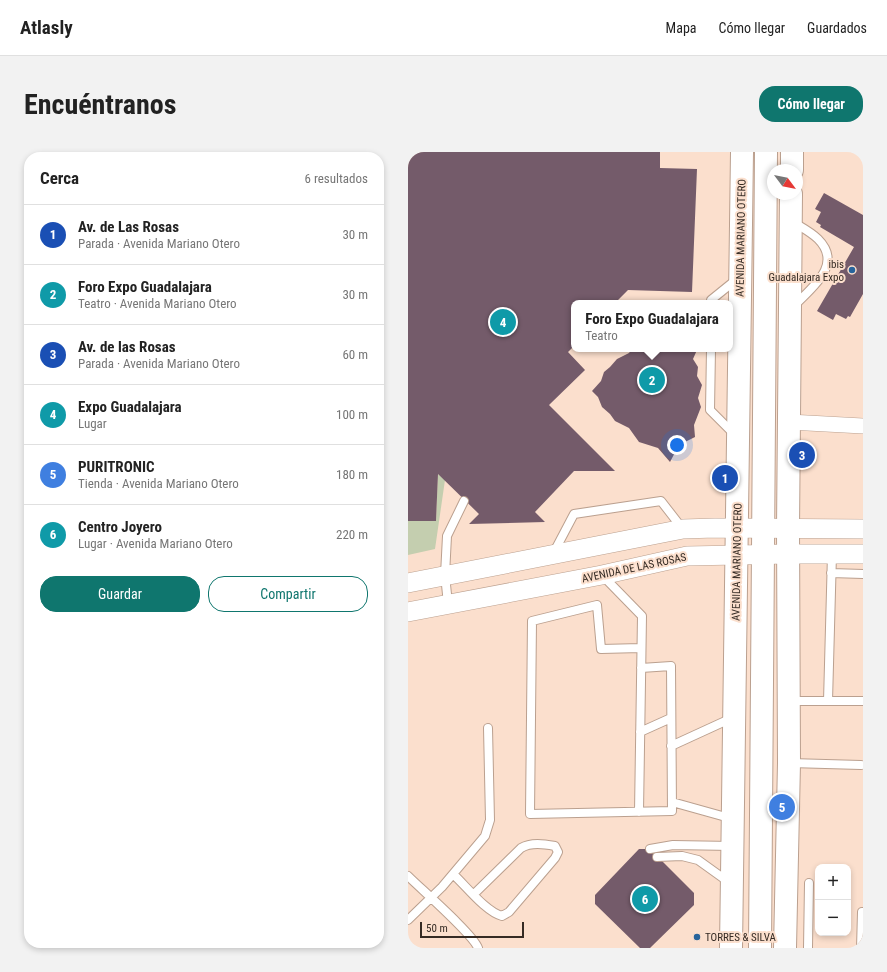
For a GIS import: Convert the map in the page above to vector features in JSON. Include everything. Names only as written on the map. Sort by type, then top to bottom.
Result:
[{"type":"main road","points":[[760,948],[766,152]]},
{"type":"main road","points":[[792,152],[792,164]]},
{"type":"main road","name":"AVENIDA MARIANO OTERO","points":[[731,948],[740,276],[738,153]]},
{"type":"main road","points":[[785,948],[789,763],[788,529],[792,200]]},
{"type":"main road","points":[[756,948],[760,921]]},
{"type":"street","points":[[789,422],[863,426]]},
{"type":"street","points":[[408,583],[683,529],[863,529]]},
{"type":"street","name":"AVENIDA DE LAS ROSAS","points":[[408,612],[602,575],[687,556],[737,554],[863,554]]},
{"type":"lane","points":[[790,310],[824,275],[829,260],[826,248],[818,238],[791,221]]},
{"type":"lane","points":[[711,300],[740,276]]},
{"type":"lane","points":[[711,352],[710,410],[738,437]]},
{"type":"lane","points":[[448,604],[445,575],[447,536],[464,501]]},
{"type":"lane","points":[[553,554],[574,514],[661,501],[683,529]]},
{"type":"lane","points":[[828,701],[832,554]]},
{"type":"lane","points":[[832,573],[863,574]]},
{"type":"lane","points":[[602,575],[642,616],[640,812]]},
{"type":"lane","points":[[641,648],[601,649],[597,605],[532,621],[530,814],[672,811],[671,666],[641,668]]},
{"type":"lane","points":[[789,701],[863,701]]},
{"type":"lane","points":[[671,746],[735,717]]},
{"type":"lane","points":[[640,732],[671,718]]},
{"type":"lane","points":[[408,920],[453,874],[485,836],[490,820],[488,728]]},
{"type":"lane","points":[[789,763],[861,766]]},
{"type":"lane","points":[[672,802],[733,819]]},
{"type":"lane","points":[[453,874],[474,894],[495,914],[502,916],[508,912],[555,858],[558,852],[555,846],[526,845],[521,848],[474,894]]},
{"type":"lane","points":[[650,850],[673,845],[733,846]]},
{"type":"lane","points":[[657,857],[682,856],[698,860],[732,885]]},
{"type":"lane","points":[[408,876],[476,942],[478,948]]},
{"type":"lane","points":[[808,948],[809,884]]},
{"type":"lane","points":[[861,948],[862,912]]},
{"type":"green space","points":[[438,474],[445,480],[435,549],[408,555],[408,521],[436,521]]},
{"type":"building","points":[[408,152],[660,152],[660,168],[697,169],[692,292],[628,290],[618,300],[571,300],[571,349],[568,352],[585,370],[549,405],[615,471],[574,471],[535,512],[545,522],[469,524],[479,514],[438,474],[436,521],[408,521]]},
{"type":"building","name":"ibis Guadalajara Expo","points":[[824,193],[863,215],[863,294],[850,317],[848,316],[846,319],[836,314],[833,320],[817,311],[854,247],[820,227],[821,225],[816,222],[821,212],[815,209]]},
{"type":"building","points":[[696,352],[693,359],[698,367],[697,376],[702,385],[698,398],[701,407],[694,425],[695,437],[679,445],[670,462],[658,448],[639,442],[629,428],[615,421],[602,407],[598,397],[592,391],[601,381],[604,372],[617,359],[629,353]]},
{"type":"building","points":[[639,849],[650,849],[694,893],[694,905],[650,948],[640,948],[595,904],[595,895]]},
{"type":"place","name":"ibis Guadalajara Expo","points":[[852,270]]},
{"type":"place","name":"Expo Guadalajara","points":[[503,322]]},
{"type":"place","name":"Foro Expo Guadalajara","points":[[652,380]]},
{"type":"place","name":"Av. de las Rosas","points":[[802,455]]},
{"type":"place","name":"Av. de Las Rosas","points":[[725,478]]},
{"type":"place","name":"PURITRONIC","points":[[782,807]]},
{"type":"place","name":"Centro Joyero","points":[[645,899]]},
{"type":"place","name":"TORRES & SILVA","points":[[697,937]]}]
